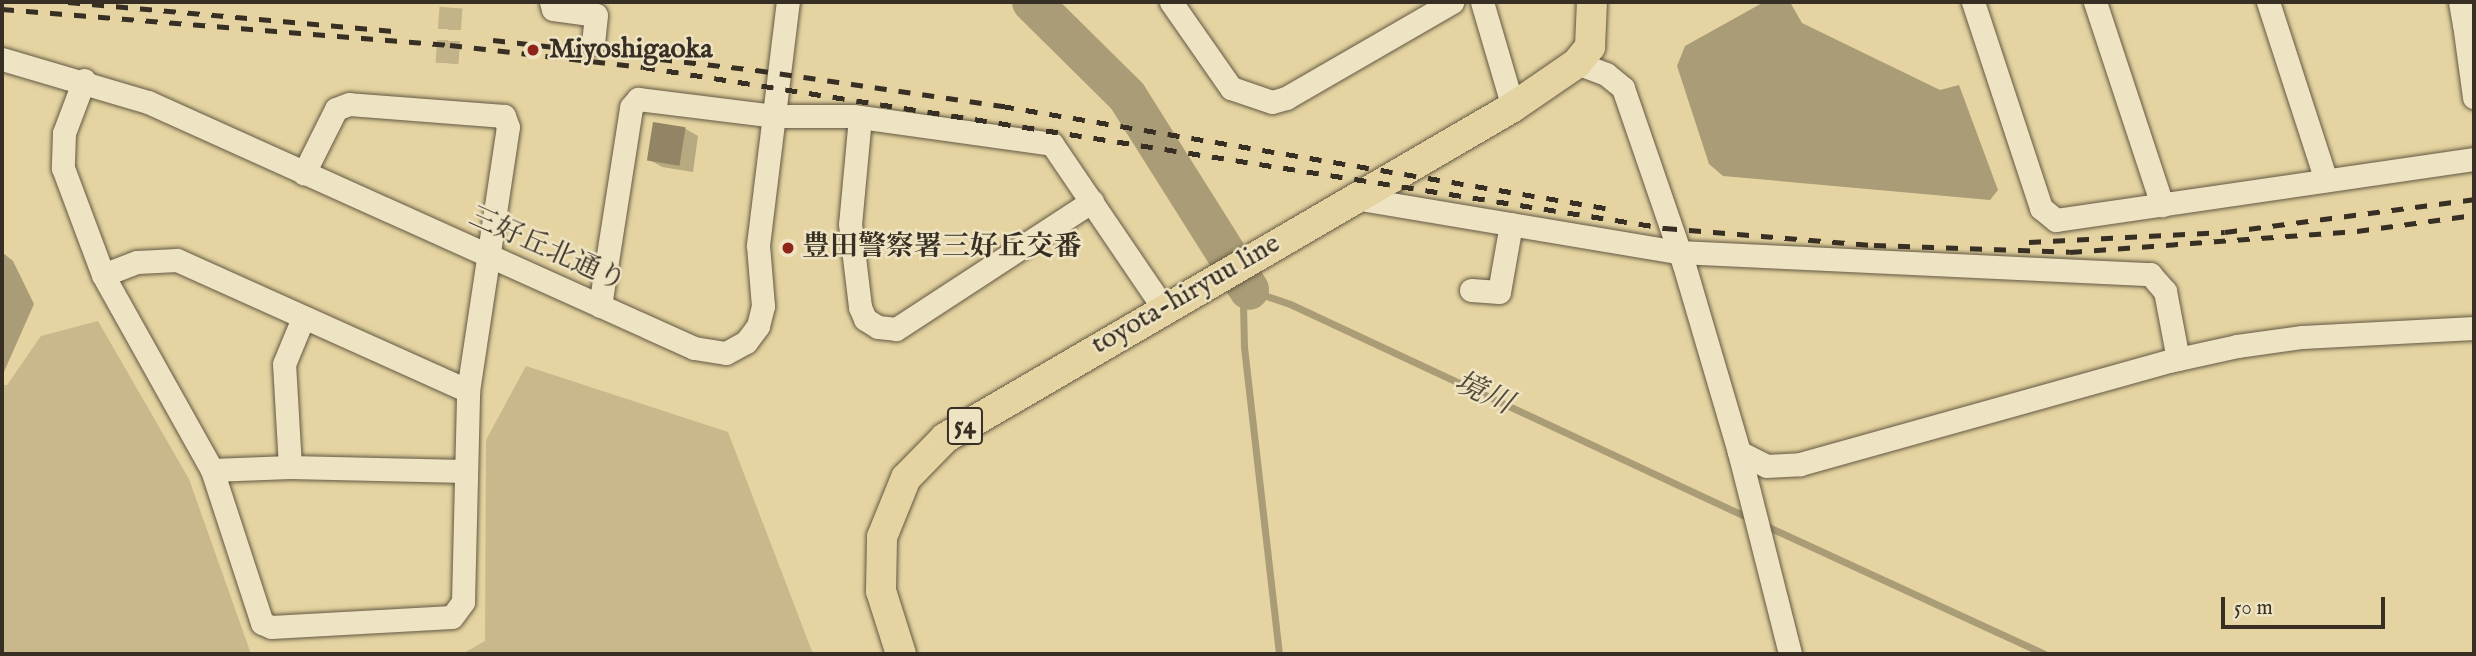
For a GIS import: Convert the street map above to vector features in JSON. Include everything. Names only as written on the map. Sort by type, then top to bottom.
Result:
[{"type":"main road","points":[[1577,62],[1590,47],[1592,2]]},
{"type":"main road","name":"toyota-hiryuu line","points":[[901,654],[879,567],[882,537],[906,478],[944,438],[1165,310],[1237,265],[1513,107],[1577,62]]},
{"type":"street","points":[[551,2],[554,9],[596,15],[593,44]]},
{"type":"street","name":"三好丘北通り","points":[[2,59],[84,80],[148,102],[488,257],[704,351],[735,351],[758,326],[762,306],[758,245],[788,2]]},
{"type":"street","points":[[1171,2],[1231,89],[1272,102],[1286,98],[1452,2]]},
{"type":"street","points":[[1482,2],[1513,107]]},
{"type":"street","points":[[1973,2],[2041,208],[2056,220],[2474,159]]},
{"type":"street","points":[[2095,2],[2162,205]]},
{"type":"street","points":[[2268,2],[2326,180]]},
{"type":"street","points":[[2466,15],[2474,97]]},
{"type":"street","points":[[1577,62],[1606,74],[1623,88],[1679,252],[1748,477],[1748,497],[1790,654]]},
{"type":"street","points":[[84,80],[64,133],[63,167],[103,275],[212,470],[258,615],[271,627],[452,617],[463,602],[464,471],[468,391],[508,127],[504,116],[348,104],[336,109],[304,173]]},
{"type":"street","points":[[600,306],[631,107],[638,99],[774,116],[860,117],[1052,145],[1165,310]]},
{"type":"street","points":[[860,117],[850,224],[860,307],[865,319],[878,327],[896,329],[1092,201]]},
{"type":"street","points":[[1355,198],[1679,252],[2150,274],[2162,283],[2178,359]]},
{"type":"street","points":[[1471,290],[1499,292],[1511,224]]},
{"type":"street","points":[[103,275],[137,262],[177,260],[468,391]]},
{"type":"street","points":[[290,467],[284,364],[303,318]]},
{"type":"street","points":[[1739,452],[1766,466],[1800,464],[2178,359],[2267,340],[2474,328]]},
{"type":"street","points":[[212,470],[290,467],[464,471]]},
{"type":"shaded area","points":[[1764,2],[1790,2],[1802,23],[1940,90],[1959,85],[1998,190],[1990,200],[1723,176],[1709,164],[1677,66],[1685,46]]},
{"type":"shaded area","points":[[2,252],[13,261],[34,304],[3,374]]},
{"type":"shaded area","points":[[98,321],[189,479],[251,654],[2,654],[2,385],[7,385],[41,336]]},
{"type":"shaded area","points":[[526,366],[728,432],[813,654],[462,654],[485,641],[486,440]]},
{"type":"building","points":[[653,122],[686,127],[679,166],[647,161]]},
{"type":"waterway","name":"境川","points":[[1032,2],[1127,96],[1249,290]]},
{"type":"waterway","name":"境川","points":[[1279,654],[1244,346],[1243,305],[1249,290],[1290,304],[1751,519]]},
{"type":"waterway","name":"境川","points":[[1762,524],[2044,654]]},
{"type":"tunnel","points":[[447,63],[451,7]]},
{"type":"railway","points":[[68,2],[402,32]]},
{"type":"railway","points":[[2,9],[450,45],[643,67],[1665,228],[1874,245],[2070,252],[2357,231],[2474,215]]},
{"type":"railway","points":[[493,40],[756,70],[1002,106],[1617,210]]},
{"type":"railway","points":[[2029,242],[2225,232],[2474,199]]},
{"type":"place","name":"Miyoshigaoka","points":[[533,50]]},
{"type":"place","name":"豊田警察署三好丘交番","points":[[788,248]]}]
